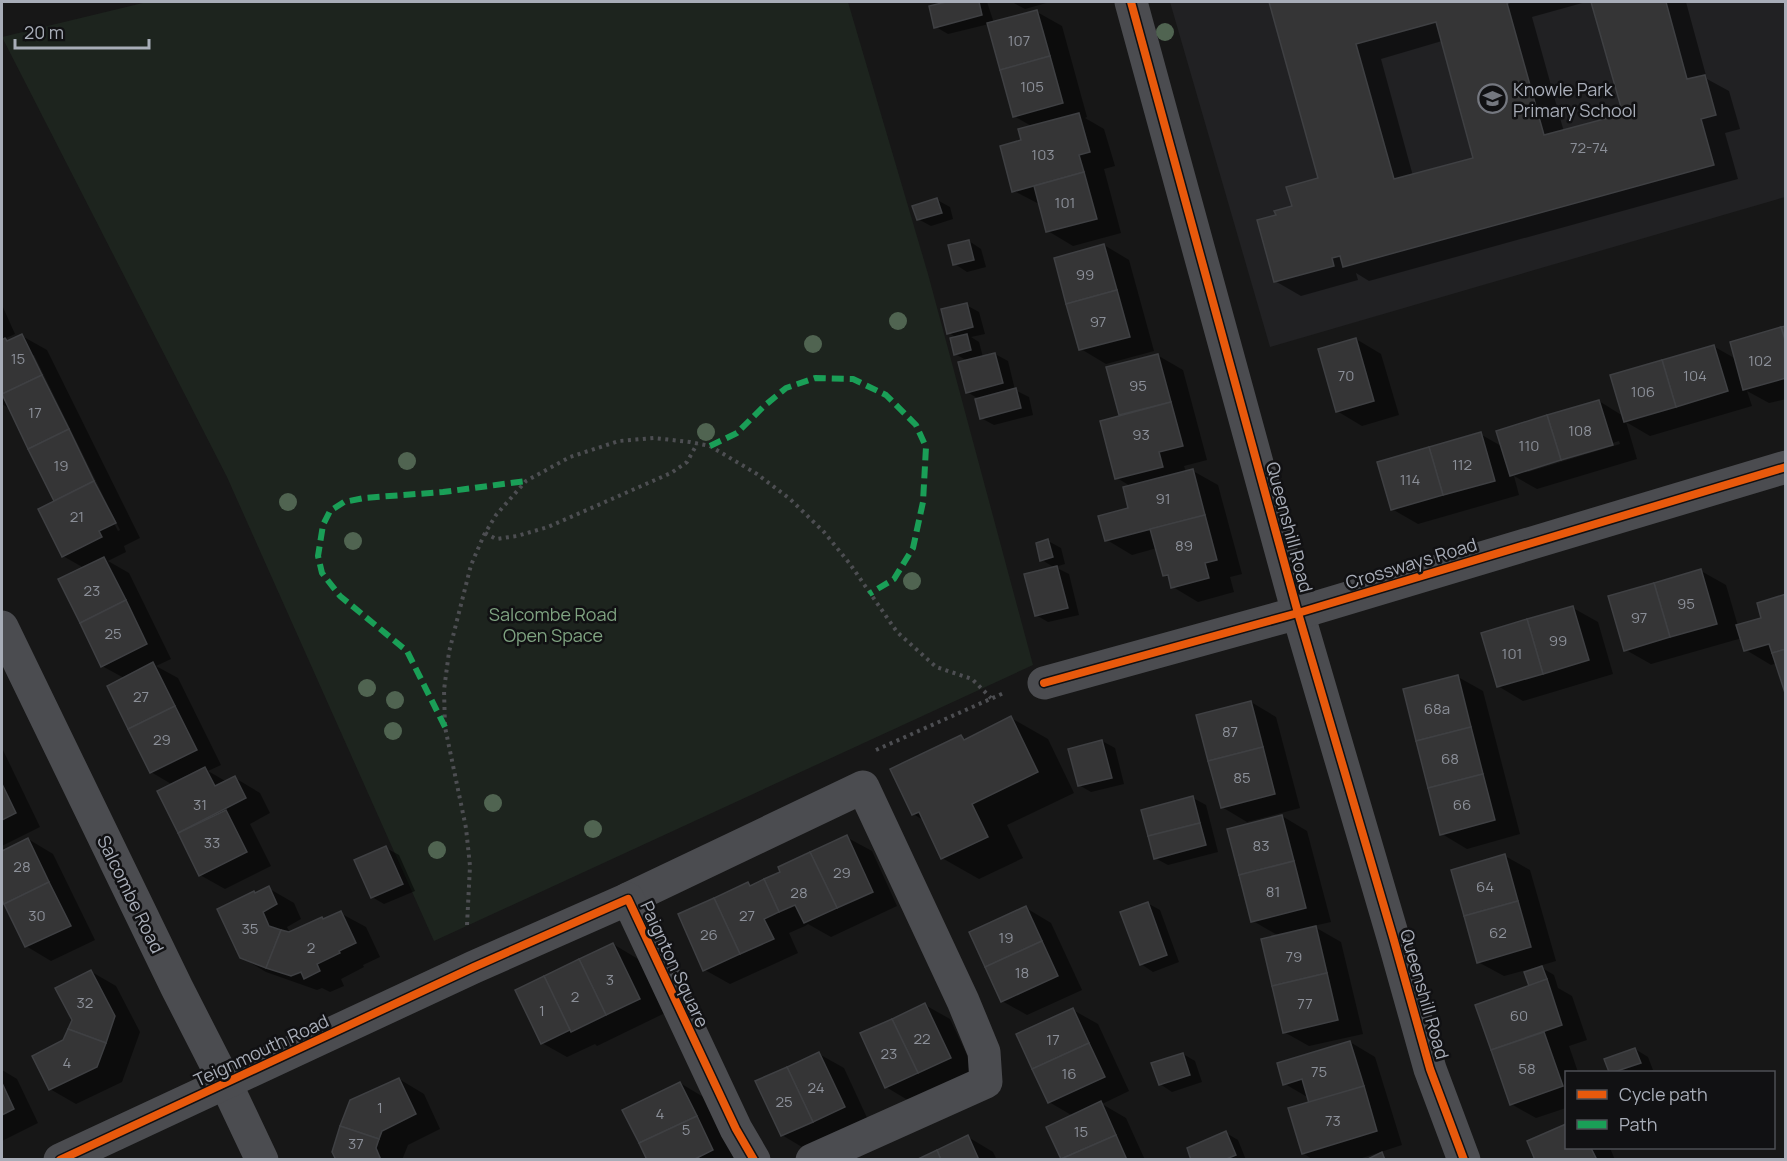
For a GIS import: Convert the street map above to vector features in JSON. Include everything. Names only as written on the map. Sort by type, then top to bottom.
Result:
[{"type":"street","name":"Queenshill Road","points":[[1131,2],[1298,613],[1394,937],[1430,1069],[1464,1160]]},
{"type":"street","name":"Crossways Road","points":[[1044,683],[1298,613],[1785,467]]},
{"type":"street","name":"Salcombe Road","points":[[2,627],[262,1160]]},
{"type":"street","name":"Paignton Square","points":[[474,967],[628,898],[863,787]]},
{"type":"street","points":[[812,1160],[986,1082],[984,1052],[963,1001],[863,787]]},
{"type":"street","name":"Paignton Square","points":[[628,898],[736,1129],[754,1160]]},
{"type":"street","name":"Teignmouth Road","points":[[60,1160],[474,967]]},
{"type":"path","points":[[474,967],[467,948],[470,866],[466,828],[445,728],[444,690],[449,652],[471,565],[496,515],[526,481],[570,457],[619,441],[654,438],[710,446],[757,474],[790,499],[824,532],[897,632],[936,667],[972,680],[990,698]]},
{"type":"path","points":[[485,533],[496,539],[548,527],[670,474],[687,462],[697,444]]},
{"type":"path","points":[[863,787],[867,754],[990,698],[1008,691],[1044,683]]},
{"type":"shaded area","name":"Knowle Park Primary School","points":[[1170,2],[1785,2],[1785,197],[1270,347]]},
{"type":"green space","name":"Salcombe Road Open Space","points":[[147,2],[848,2],[928,274],[1033,665],[434,941],[227,477],[2,37]]},
{"type":"building","points":[[946,2],[979,2],[982,15],[934,28],[929,6]]},
{"type":"building","name":"Knowle Park Primary School","points":[[1269,2],[1511,2],[1507,3],[1544,135],[1623,114],[1591,2],[1666,2],[1687,79],[1705,75],[1716,115],[1701,119],[1714,165],[1343,267],[1340,256],[1332,258],[1334,266],[1274,282],[1257,220],[1276,215],[1274,211],[1292,206],[1286,187],[1318,178]],"holes":[[[1436,22],[1473,158],[1394,179],[1356,44]]]},
{"type":"building","points":[[1037,10],[1050,56],[1000,70],[987,23]]},
{"type":"building","points":[[1050,56],[1063,103],[1013,117],[1000,70]]},
{"type":"building","points":[[1079,113],[1090,152],[1079,155],[1084,172],[1012,192],[1000,146],[1021,140],[1018,129]]},
{"type":"building","points":[[1084,172],[1097,219],[1046,232],[1034,186]]},
{"type":"building","points":[[937,198],[942,213],[917,220],[912,206]]},
{"type":"building","points":[[969,240],[974,260],[953,265],[948,245]]},
{"type":"building","points":[[1104,244],[1117,290],[1066,304],[1054,258]]},
{"type":"building","points":[[1117,290],[1130,337],[1079,350],[1066,304]]},
{"type":"building","points":[[967,303],[973,327],[947,334],[941,309]]},
{"type":"building","points":[[1786,326],[1786,343],[1781,327]]},
{"type":"building","points":[[1781,327],[1786,343],[1786,378],[1743,390],[1730,342]]},
{"type":"building","points":[[22,334],[42,375],[2,394],[2,340],[5,338],[7,341]]},
{"type":"building","points":[[967,334],[971,350],[954,355],[950,338]]},
{"type":"building","points":[[1356,338],[1374,401],[1336,412],[1318,349]]},
{"type":"building","points":[[1714,345],[1728,391],[1676,407],[1662,360]]},
{"type":"building","points":[[995,353],[1003,383],[966,393],[958,362]]},
{"type":"building","points":[[1158,354],[1171,402],[1119,415],[1106,367]]},
{"type":"building","points":[[1662,360],[1676,407],[1624,422],[1610,375]]},
{"type":"building","points":[[42,375],[69,429],[28,449],[2,394]]},
{"type":"building","points":[[1016,388],[1021,408],[980,419],[975,399]]},
{"type":"building","points":[[1599,400],[1613,445],[1561,460],[1547,415]]},
{"type":"building","points":[[1171,402],[1183,446],[1159,452],[1163,467],[1115,479],[1100,421]]},
{"type":"building","points":[[1547,415],[1561,460],[1510,476],[1496,431]]},
{"type":"building","points":[[69,429],[94,481],[54,501],[28,449]]},
{"type":"building","points":[[1481,432],[1495,481],[1443,495],[1429,447]]},
{"type":"building","points":[[1429,447],[1443,495],[1391,510],[1377,462]]},
{"type":"building","points":[[1193,469],[1205,515],[1105,541],[1098,516],[1128,508],[1123,487]]},
{"type":"building","points":[[94,481],[116,523],[99,531],[102,537],[62,557],[38,509]]},
{"type":"building","points":[[1205,515],[1217,560],[1205,563],[1209,578],[1171,588],[1168,575],[1163,576],[1150,529]]},
{"type":"building","points":[[1048,539],[1053,557],[1040,561],[1036,543]]},
{"type":"building","points":[[104,557],[126,600],[80,623],[58,579]]},
{"type":"building","points":[[1057,566],[1068,608],[1035,616],[1024,574]]},
{"type":"building","points":[[1701,569],[1717,624],[1670,637],[1654,583]]},
{"type":"building","points":[[1654,583],[1670,637],[1624,651],[1608,596]]},
{"type":"building","points":[[1786,594],[1786,649],[1772,653],[1769,644],[1744,651],[1736,625],[1761,618],[1757,603]]},
{"type":"building","points":[[126,600],[147,644],[101,667],[80,623]]},
{"type":"building","points":[[1573,606],[1589,660],[1543,674],[1527,619]]},
{"type":"building","points":[[1527,619],[1543,674],[1497,687],[1481,633]]},
{"type":"building","points":[[1786,649],[1786,696],[1772,653]]},
{"type":"building","points":[[153,662],[175,706],[128,729],[107,686]]},
{"type":"building","points":[[1458,675],[1471,727],[1416,741],[1403,689]]},
{"type":"building","points":[[1251,701],[1263,747],[1208,761],[1196,715]]},
{"type":"building","points":[[175,706],[197,750],[150,773],[128,729]]},
{"type":"building","points":[[1011,716],[1038,772],[972,804],[988,837],[941,859],[919,812],[912,815],[890,769],[961,735],[964,740]]},
{"type":"building","points":[[1471,727],[1483,774],[1428,788],[1416,741]]},
{"type":"building","points":[[1102,740],[1112,778],[1078,786],[1068,749]]},
{"type":"building","points":[[1263,747],[1275,794],[1221,808],[1208,761]]},
{"type":"building","points":[[205,767],[215,786],[235,776],[246,798],[178,833],[157,791]]},
{"type":"building","points":[[1483,774],[1495,820],[1440,835],[1428,788]]},
{"type":"building","points":[[2,784],[16,813],[2,820]]},
{"type":"building","points":[[1193,796],[1200,823],[1148,836],[1141,810]]},
{"type":"building","points":[[226,810],[247,852],[199,876],[178,833]]},
{"type":"building","points":[[1282,815],[1294,861],[1239,875],[1227,829]]},
{"type":"building","points":[[1200,823],[1206,845],[1154,859],[1148,836]]},
{"type":"building","points":[[847,835],[873,892],[837,908],[810,852]]},
{"type":"building","points":[[28,838],[49,882],[4,904],[2,900],[2,851]]},
{"type":"building","points":[[386,846],[403,884],[371,898],[354,860]]},
{"type":"building","points":[[810,852],[837,908],[804,923],[795,905],[779,912],[764,879],[780,872],[778,867]]},
{"type":"building","points":[[1505,854],[1518,901],[1464,916],[1451,870]]},
{"type":"building","points":[[1294,861],[1306,908],[1251,922],[1239,875]]},
{"type":"building","points":[[764,879],[779,912],[764,919],[774,939],[740,954],[714,898],[748,882],[750,886]]},
{"type":"building","points":[[49,882],[71,926],[25,947],[4,904]]},
{"type":"building","points":[[269,886],[277,904],[263,912],[269,926],[281,930],[266,968],[240,958],[217,909]]},
{"type":"building","points":[[714,898],[740,954],[703,971],[678,914]]},
{"type":"building","points":[[1518,901],[1531,947],[1477,963],[1464,916]]},
{"type":"building","points":[[1148,902],[1167,955],[1140,965],[1120,912]]},
{"type":"building","points":[[1026,906],[1042,941],[985,967],[969,932]]},
{"type":"building","points":[[341,911],[356,943],[317,964],[320,971],[304,979],[301,972],[291,976],[266,968],[281,930],[289,932]]},
{"type":"building","points":[[1316,926],[1327,973],[1272,986],[1261,939]]},
{"type":"building","points":[[1042,941],[1058,976],[1001,1002],[985,967]]},
{"type":"building","points":[[613,943],[640,999],[606,1015],[579,959]]},
{"type":"building","points":[[579,959],[606,1015],[571,1032],[544,976]]},
{"type":"building","points":[[1542,966],[1547,979],[1529,986],[1524,972]]},
{"type":"building","points":[[91,970],[115,1016],[106,1043],[68,1029],[72,1020],[55,988]]},
{"type":"building","points":[[1327,973],[1338,1020],[1283,1033],[1272,986]]},
{"type":"building","points":[[544,976],[570,1030],[541,1044],[515,990]]},
{"type":"building","points":[[1547,979],[1562,1025],[1491,1050],[1475,1005]]},
{"type":"building","points":[[925,1003],[951,1058],[918,1073],[892,1019]]},
{"type":"building","points":[[1073,1008],[1089,1043],[1032,1069],[1016,1034]]},
{"type":"building","points":[[892,1019],[918,1073],[885,1088],[860,1033]]},
{"type":"building","points":[[68,1029],[106,1043],[97,1067],[49,1090],[32,1056],[63,1040]]},
{"type":"building","points":[[1544,1032],[1563,1086],[1510,1105],[1491,1050]]},
{"type":"building","points":[[1350,1041],[1364,1086],[1309,1103],[1302,1079],[1283,1085],[1277,1063]]},
{"type":"building","points":[[1089,1043],[1105,1077],[1048,1103],[1032,1069]]},
{"type":"building","points":[[1635,1048],[1641,1063],[1617,1071],[1609,1071],[1604,1059]]},
{"type":"building","points":[[819,1052],[845,1107],[813,1122],[787,1067]]},
{"type":"building","points":[[1183,1053],[1190,1075],[1159,1085],[1151,1063]]},
{"type":"building","points":[[787,1067],[813,1122],[781,1136],[755,1081]]},
{"type":"building","points":[[399,1078],[416,1114],[382,1131],[379,1139],[340,1126],[350,1100]]},
{"type":"building","points":[[680,1082],[697,1116],[639,1143],[622,1110]]},
{"type":"building","points":[[2,1083],[14,1109],[2,1115]]},
{"type":"building","points":[[1364,1086],[1377,1131],[1302,1154],[1288,1108]]},
{"type":"building","points":[[1101,1101],[1116,1135],[1061,1159],[1046,1127]]},
{"type":"building","points":[[697,1116],[713,1150],[693,1160],[647,1160],[639,1143]]},
{"type":"building","points":[[1565,1124],[1565,1149],[1592,1149],[1597,1160],[1535,1160],[1527,1141]]},
{"type":"building","points":[[340,1126],[379,1139],[376,1148],[381,1160],[336,1160],[332,1152]]},
{"type":"building","points":[[1226,1131],[1236,1155],[1224,1160],[1191,1160],[1187,1148]]},
{"type":"building","points":[[968,1135],[979,1160],[941,1160],[937,1150]]},
{"type":"building","points":[[1116,1135],[1127,1160],[1061,1159]]},
{"type":"building","points":[[937,1150],[941,1160],[916,1160]]},
{"type":"building","points":[[1382,1152],[1385,1160],[1366,1160]]},
{"type":"marked path","points":[[710,446],[737,433],[786,388],[815,378],[853,379],[886,395],[916,425],[926,447],[923,502],[913,548],[894,579],[869,594]]},
{"type":"marked path","points":[[445,727],[407,651],[340,596],[322,573],[318,556],[323,525],[330,511],[344,502],[526,481]]},
{"type":"cycle path","points":[[1131,2],[1298,613],[1430,1069],[1464,1160]]},
{"type":"cycle path","points":[[1044,683],[1298,613],[1786,467]]},
{"type":"cycle path","points":[[60,1160],[474,967],[628,899],[736,1129],[754,1160]]},
{"type":"place","name":"Knowle Park Primary School","points":[[1492,99]]}]
